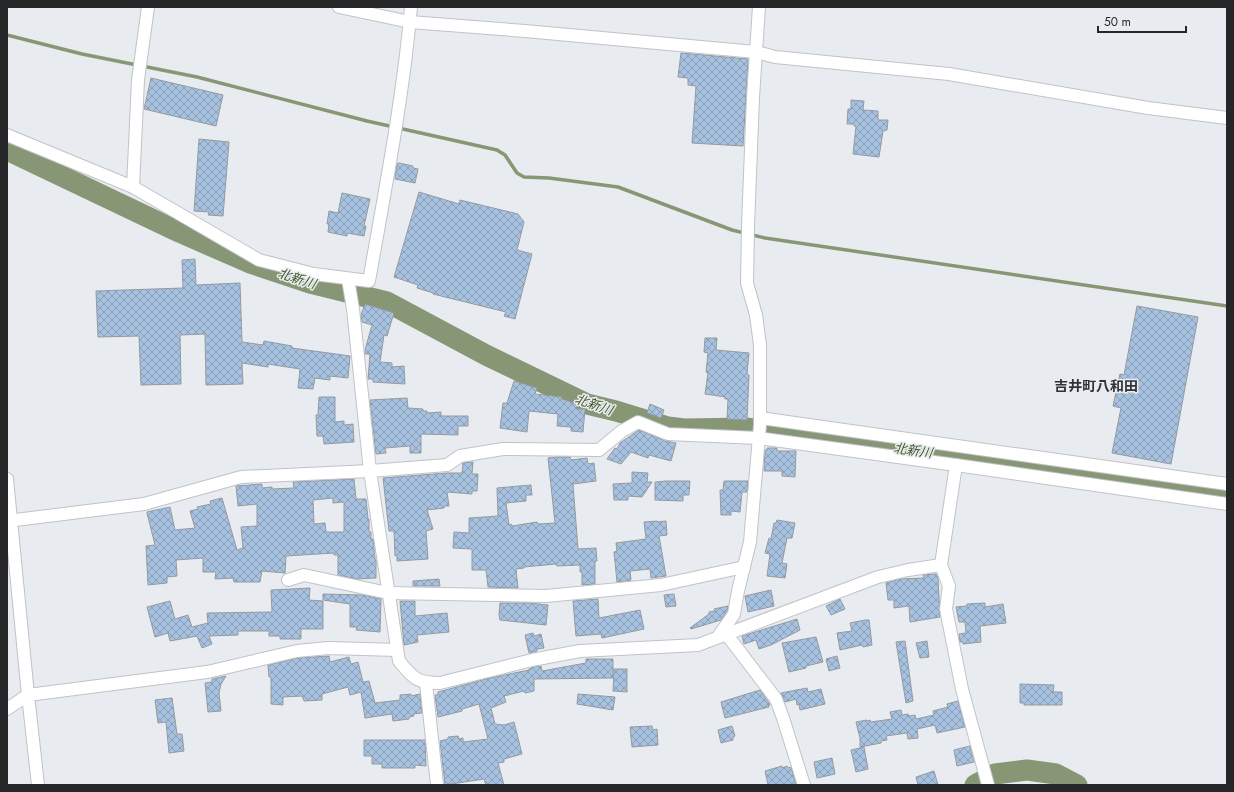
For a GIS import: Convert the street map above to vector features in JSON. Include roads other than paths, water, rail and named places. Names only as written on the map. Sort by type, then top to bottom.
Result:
[{"type":"street","points":[[134,187],[139,74],[148,7]]},
{"type":"street","points":[[339,7],[410,22],[756,52],[775,57],[948,74],[1148,108],[1227,118]]},
{"type":"street","points":[[7,134],[134,187],[259,260],[348,282],[369,281],[394,134],[411,7]]},
{"type":"street","points":[[723,636],[734,614],[750,542],[760,422],[760,345],[756,315],[748,284],[748,226],[759,7]]},
{"type":"street","points":[[348,282],[353,309],[370,471],[397,650],[399,661],[415,678],[426,683],[440,683],[532,660],[580,652],[698,645],[878,577],[908,570],[941,565]]},
{"type":"street","points":[[9,520],[144,504],[241,477],[370,471],[447,465],[460,456],[503,449],[599,450],[622,431],[638,422],[668,434],[758,438],[956,464],[1227,504]]},
{"type":"street","points":[[760,422],[1227,484]]},
{"type":"street","points":[[956,464],[941,565],[949,586],[946,609],[962,690],[988,785]]},
{"type":"street","points":[[7,479],[9,520],[27,696],[38,785]]},
{"type":"street","points":[[288,580],[304,575],[388,593],[546,596],[661,585],[744,568]]},
{"type":"street","points":[[723,636],[776,699],[804,785]]},
{"type":"street","points":[[7,709],[27,696],[207,672],[297,652],[328,648],[397,650]]},
{"type":"street","points":[[426,683],[437,785]]},
{"type":"waterway","points":[[7,35],[82,54],[197,77],[367,121],[497,150],[505,155],[517,173],[524,177],[549,178],[618,187],[732,230],[765,238],[1227,306]]},
{"type":"waterway","name":"北新川","points":[[7,150],[179,232],[250,263],[310,283],[387,302],[486,355],[587,404],[668,427],[684,429],[746,428],[1227,494]]},
{"type":"waterway","points":[[975,785],[995,774],[1027,770],[1056,774],[1077,785]]},
{"type":"district","name":"吉井町八和田","points":[[1096,386]]}]
